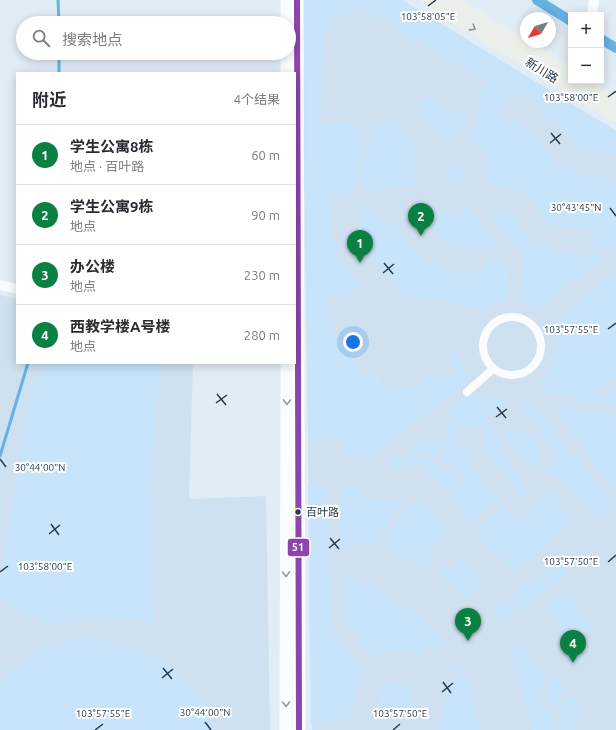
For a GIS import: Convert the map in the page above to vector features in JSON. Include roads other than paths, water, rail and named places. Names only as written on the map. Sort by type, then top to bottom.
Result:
[{"type":"main road","name":"新川路","points":[[428,0],[580,85],[616,103]]},
{"type":"main road","name":"新川路","points":[[448,0],[568,73]]},
{"type":"main road","name":"新川路","points":[[580,85],[616,115]]},
{"type":"street","points":[[287,0],[287,16]]},
{"type":"street","points":[[297,0],[297,349],[300,730]]},
{"type":"street","points":[[592,12],[594,0]]},
{"type":"street","points":[[287,60],[287,72]]},
{"type":"street","points":[[0,285],[16,289]]},
{"type":"street","points":[[515,316],[525,319],[533,324],[542,341],[538,360],[532,368],[524,373],[515,375],[505,374],[493,369],[484,356],[482,346],[484,336],[489,327],[500,319],[515,316]]},
{"type":"street","points":[[286,730],[288,364]]},
{"type":"street","points":[[467,392],[493,369]]},
{"type":"waterway","points":[[58,0],[59,16]]},
{"type":"waterway","points":[[537,0],[568,19]]},
{"type":"waterway","points":[[604,41],[616,48]]},
{"type":"waterway","points":[[59,60],[59,72]]},
{"type":"waterway","points":[[0,456],[28,364]]},
{"type":"place","name":"学生公寓9栋","points":[[421,236]]},
{"type":"place","name":"学生公寓8栋","points":[[360,263]]},
{"type":"place","name":"百叶路","points":[[298,512]]},
{"type":"place","name":"办公楼","points":[[468,641]]},
{"type":"place","name":"西教学楼A号楼","points":[[573,663]]}]
